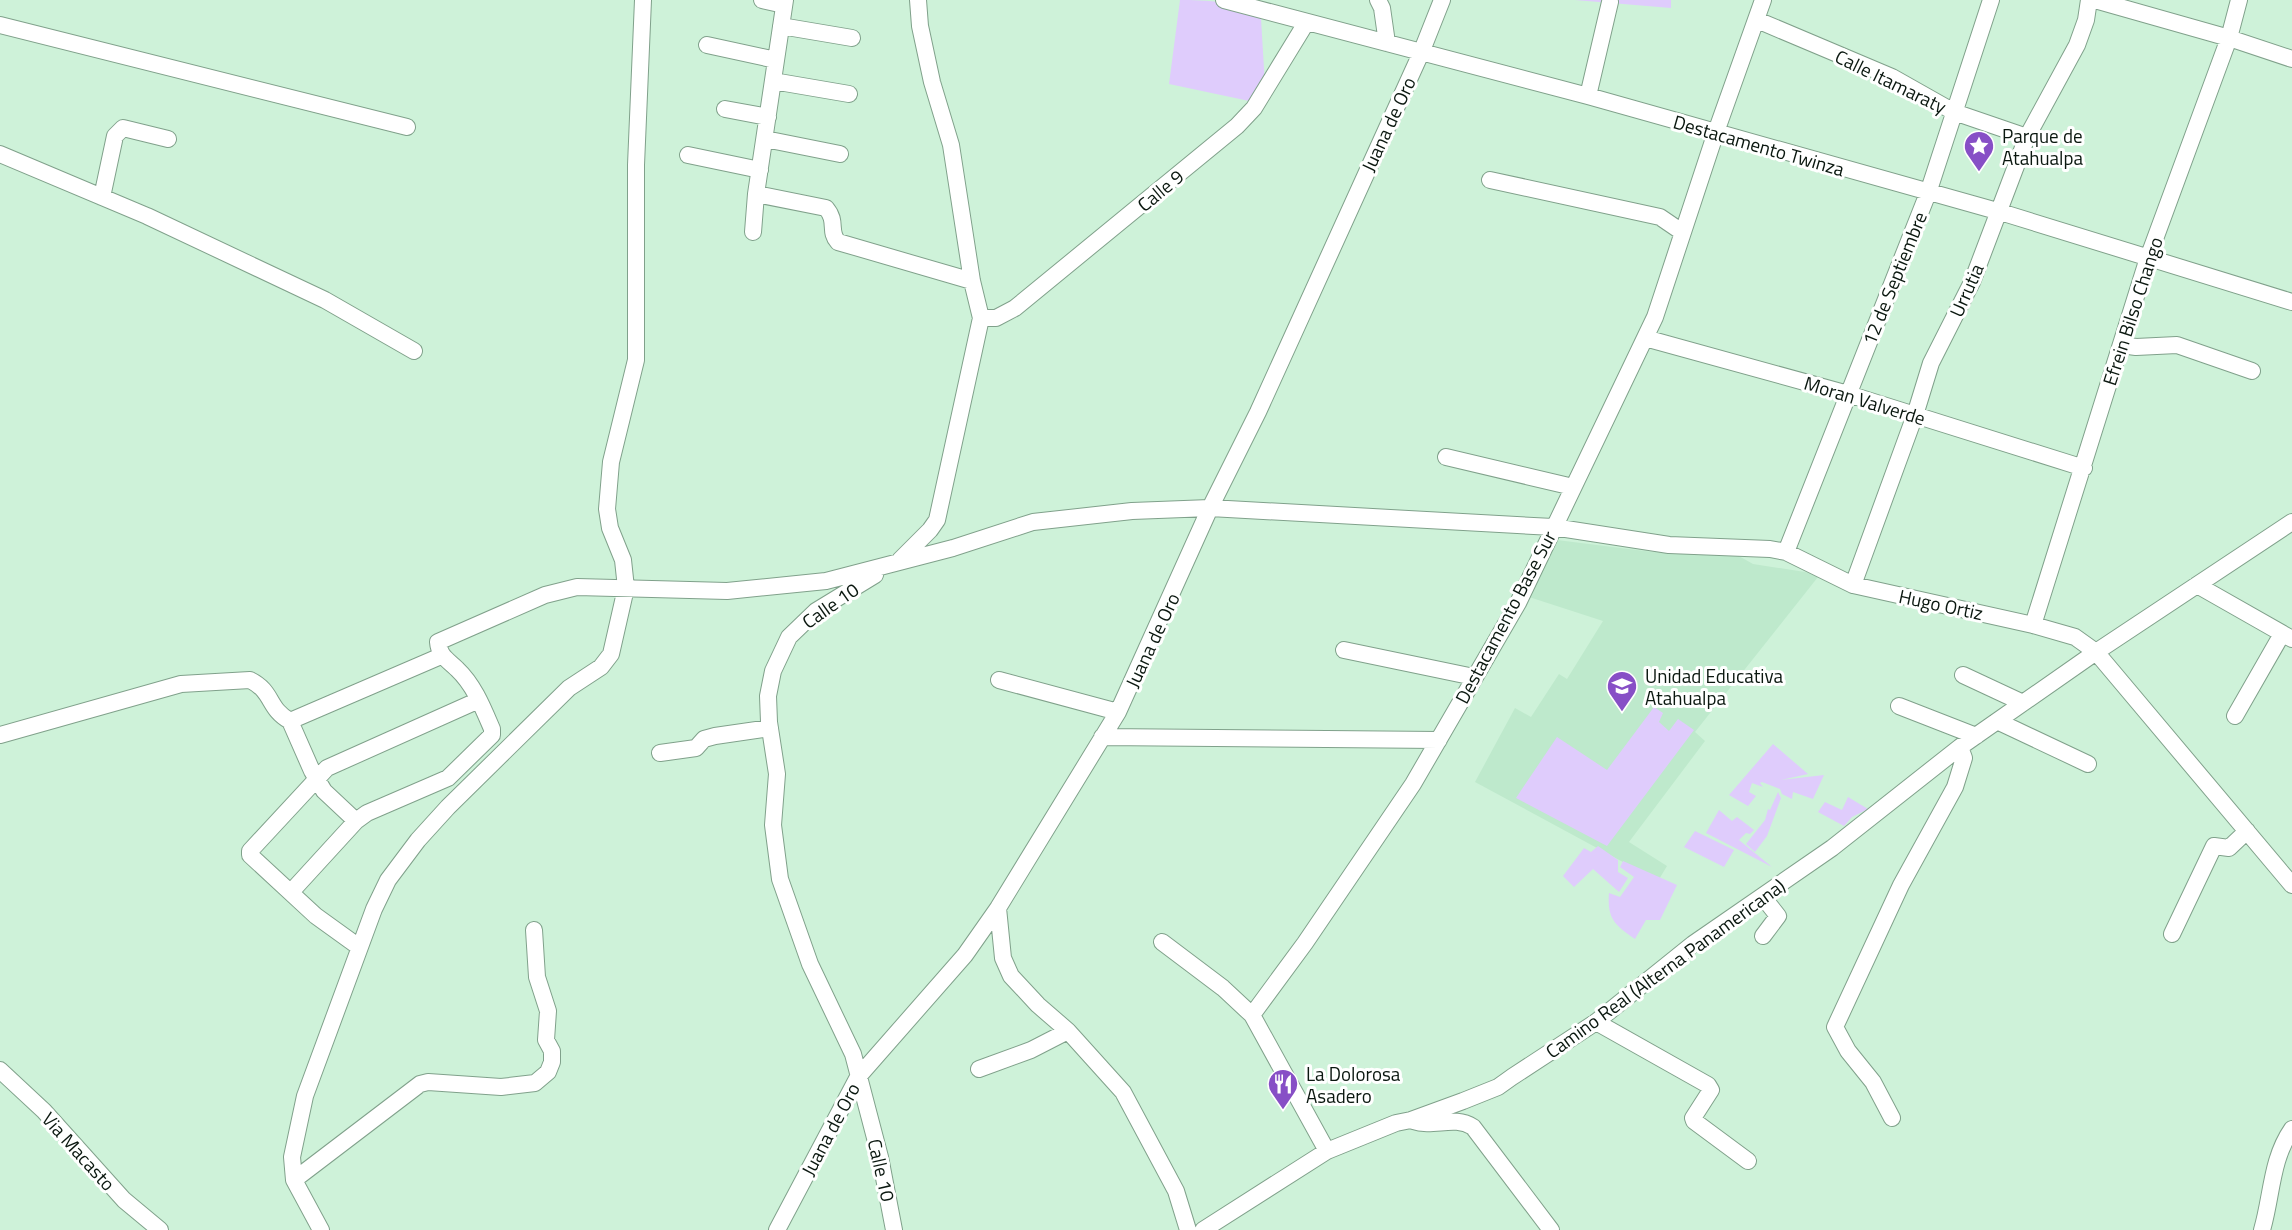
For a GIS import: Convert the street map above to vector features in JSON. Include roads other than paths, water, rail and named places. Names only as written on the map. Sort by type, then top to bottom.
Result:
[{"type":"street","points":[[321,1230],[293,1180],[292,1157],[305,1096],[373,909],[388,880],[418,840],[448,807],[569,688],[607,662],[611,654],[626,588],[623,560],[610,528],[607,509],[611,463],[636,360],[636,165],[643,0]]},
{"type":"street","points":[[753,232],[756,194],[785,3],[762,0]]},
{"type":"street","name":"Calle 10","points":[[894,1230],[880,1157],[853,1054],[810,964],[779,879],[773,825],[777,774],[768,696],[773,671],[789,637],[816,611],[899,561],[937,520],[981,318],[972,281],[951,145],[932,82],[920,26],[918,0]]},
{"type":"street","name":"Destacamento Twinza","points":[[1224,0],[1588,96],[1997,211],[2292,302]]},
{"type":"street","points":[[1378,0],[1382,8],[1387,43]]},
{"type":"street","name":"Juana de Oro","points":[[777,1230],[858,1077],[957,964],[998,908],[1118,712],[1210,508],[1264,400],[1421,53],[1442,0]]},
{"type":"street","name":"Destacamento Base Sur","points":[[1252,1015],[1305,943],[1413,783],[1517,603],[1655,317],[1763,0]]},
{"type":"street","name":"12 de Septiembre","points":[[1786,552],[1928,193],[1991,0]]},
{"type":"street","name":"Urrutia","points":[[1853,585],[1915,415],[1931,363],[1972,282],[2027,137],[2077,45],[2086,20],[2089,0]]},
{"type":"street","points":[[2095,0],[2292,59]]},
{"type":"street","name":"Efrein Bilso Chango","points":[[2033,625],[2148,258],[2229,38],[2239,0]]},
{"type":"street","points":[[1588,96],[1610,2]]},
{"type":"street","name":"Calle Itamaraty","points":[[1757,20],[1892,77],[1954,112],[2027,137]]},
{"type":"street","name":"Calle 9","points":[[981,318],[996,318],[1014,308],[1237,126],[1254,108],[1306,23]]},
{"type":"street","points":[[0,25],[407,127]]},
{"type":"street","points":[[781,26],[852,38]]},
{"type":"street","points":[[707,45],[776,60]]},
{"type":"street","points":[[773,81],[849,94]]},
{"type":"street","points":[[725,109],[768,117]]},
{"type":"street","points":[[102,197],[118,131],[123,128],[168,139]]},
{"type":"street","points":[[765,139],[840,154]]},
{"type":"street","points":[[0,153],[147,216],[325,300],[414,351]]},
{"type":"street","points":[[688,155],[760,170]]},
{"type":"street","points":[[1490,180],[1660,217],[1682,232]]},
{"type":"street","points":[[756,194],[826,208],[832,215],[832,232],[838,242],[972,281]]},
{"type":"street","name":"Moran Valverde","points":[[1645,338],[1848,394],[2084,468]]},
{"type":"street","points":[[2121,345],[2177,345],[2252,371]]},
{"type":"street","points":[[1446,457],[1573,487]]},
{"type":"street","points":[[291,892],[356,821],[367,813],[455,773],[492,735],[479,700],[460,671],[442,656],[438,642],[545,595],[578,587],[727,591],[826,581],[953,548],[1033,522],[1132,511],[1210,508],[1553,527],[1669,545],[1786,552]]},
{"type":"street","points":[[2096,652],[2292,522]]},
{"type":"street","name":"Hugo Ortiz","points":[[1786,552],[1853,585],[2033,625],[2075,637],[2096,652],[2292,885]]},
{"type":"street","points":[[2197,585],[2287,636],[2235,716]]},
{"type":"street","points":[[1344,650],[1475,677]]},
{"type":"street","name":"Camino Real (Alterna Panamericana)","points":[[1207,1229],[1327,1151],[1498,1087],[1596,1022],[1693,944],[1832,848],[1960,747],[2096,652]]},
{"type":"street","points":[[290,721],[442,656]]},
{"type":"street","points":[[1962,675],[2023,703]]},
{"type":"street","points":[[0,735],[181,684],[250,680],[267,692],[277,712],[290,721],[324,791],[356,821]]},
{"type":"street","points":[[999,680],[1118,712]]},
{"type":"street","points":[[359,947],[316,916],[250,855],[250,851],[327,768],[479,700]]},
{"type":"street","points":[[1899,706],[1976,736]]},
{"type":"street","points":[[1997,721],[2088,764]]},
{"type":"street","points":[[660,753],[696,748],[704,739],[715,736],[770,728]]},
{"type":"street","points":[[1102,737],[1439,740]]},
{"type":"street","points":[[1892,1118],[1873,1082],[1848,1051],[1835,1027],[1901,885],[1955,787],[1964,758],[1960,747]]},
{"type":"street","points":[[2172,934],[2214,846],[2229,848],[2247,831]]},
{"type":"street","points":[[1763,897],[1778,916],[1763,936]]},
{"type":"street","points":[[998,908],[1003,958],[1011,976],[1038,1005],[1068,1031],[1123,1092],[1176,1191],[1188,1230]]},
{"type":"street","points":[[293,1180],[420,1084],[428,1082],[501,1087],[535,1083],[542,1079],[552,1062],[552,1051],[546,1040],[548,1011],[537,977],[534,930]]},
{"type":"street","points":[[1162,942],[1223,988],[1252,1015],[1327,1151]]},
{"type":"street","points":[[1596,1022],[1708,1085],[1711,1090],[1693,1118],[1694,1121],[1748,1161]]},
{"type":"street","points":[[979,1069],[1068,1031]]},
{"type":"street","name":"Via Macasto","points":[[0,1070],[44,1111],[124,1200],[160,1230]]},
{"type":"street","points":[[1411,1120],[1426,1124],[1465,1122],[1473,1128],[1551,1230]]},
{"type":"street","points":[[2262,1230],[2276,1164],[2292,1129]]},
{"type":"place","name":"Parque de Atahualpa","points":[[1979,173]]},
{"type":"place","name":"Unidad Educativa Atahualpa","points":[[1622,713]]},
{"type":"place","name":"La Dolorosa Asadero","points":[[1283,1111]]}]
